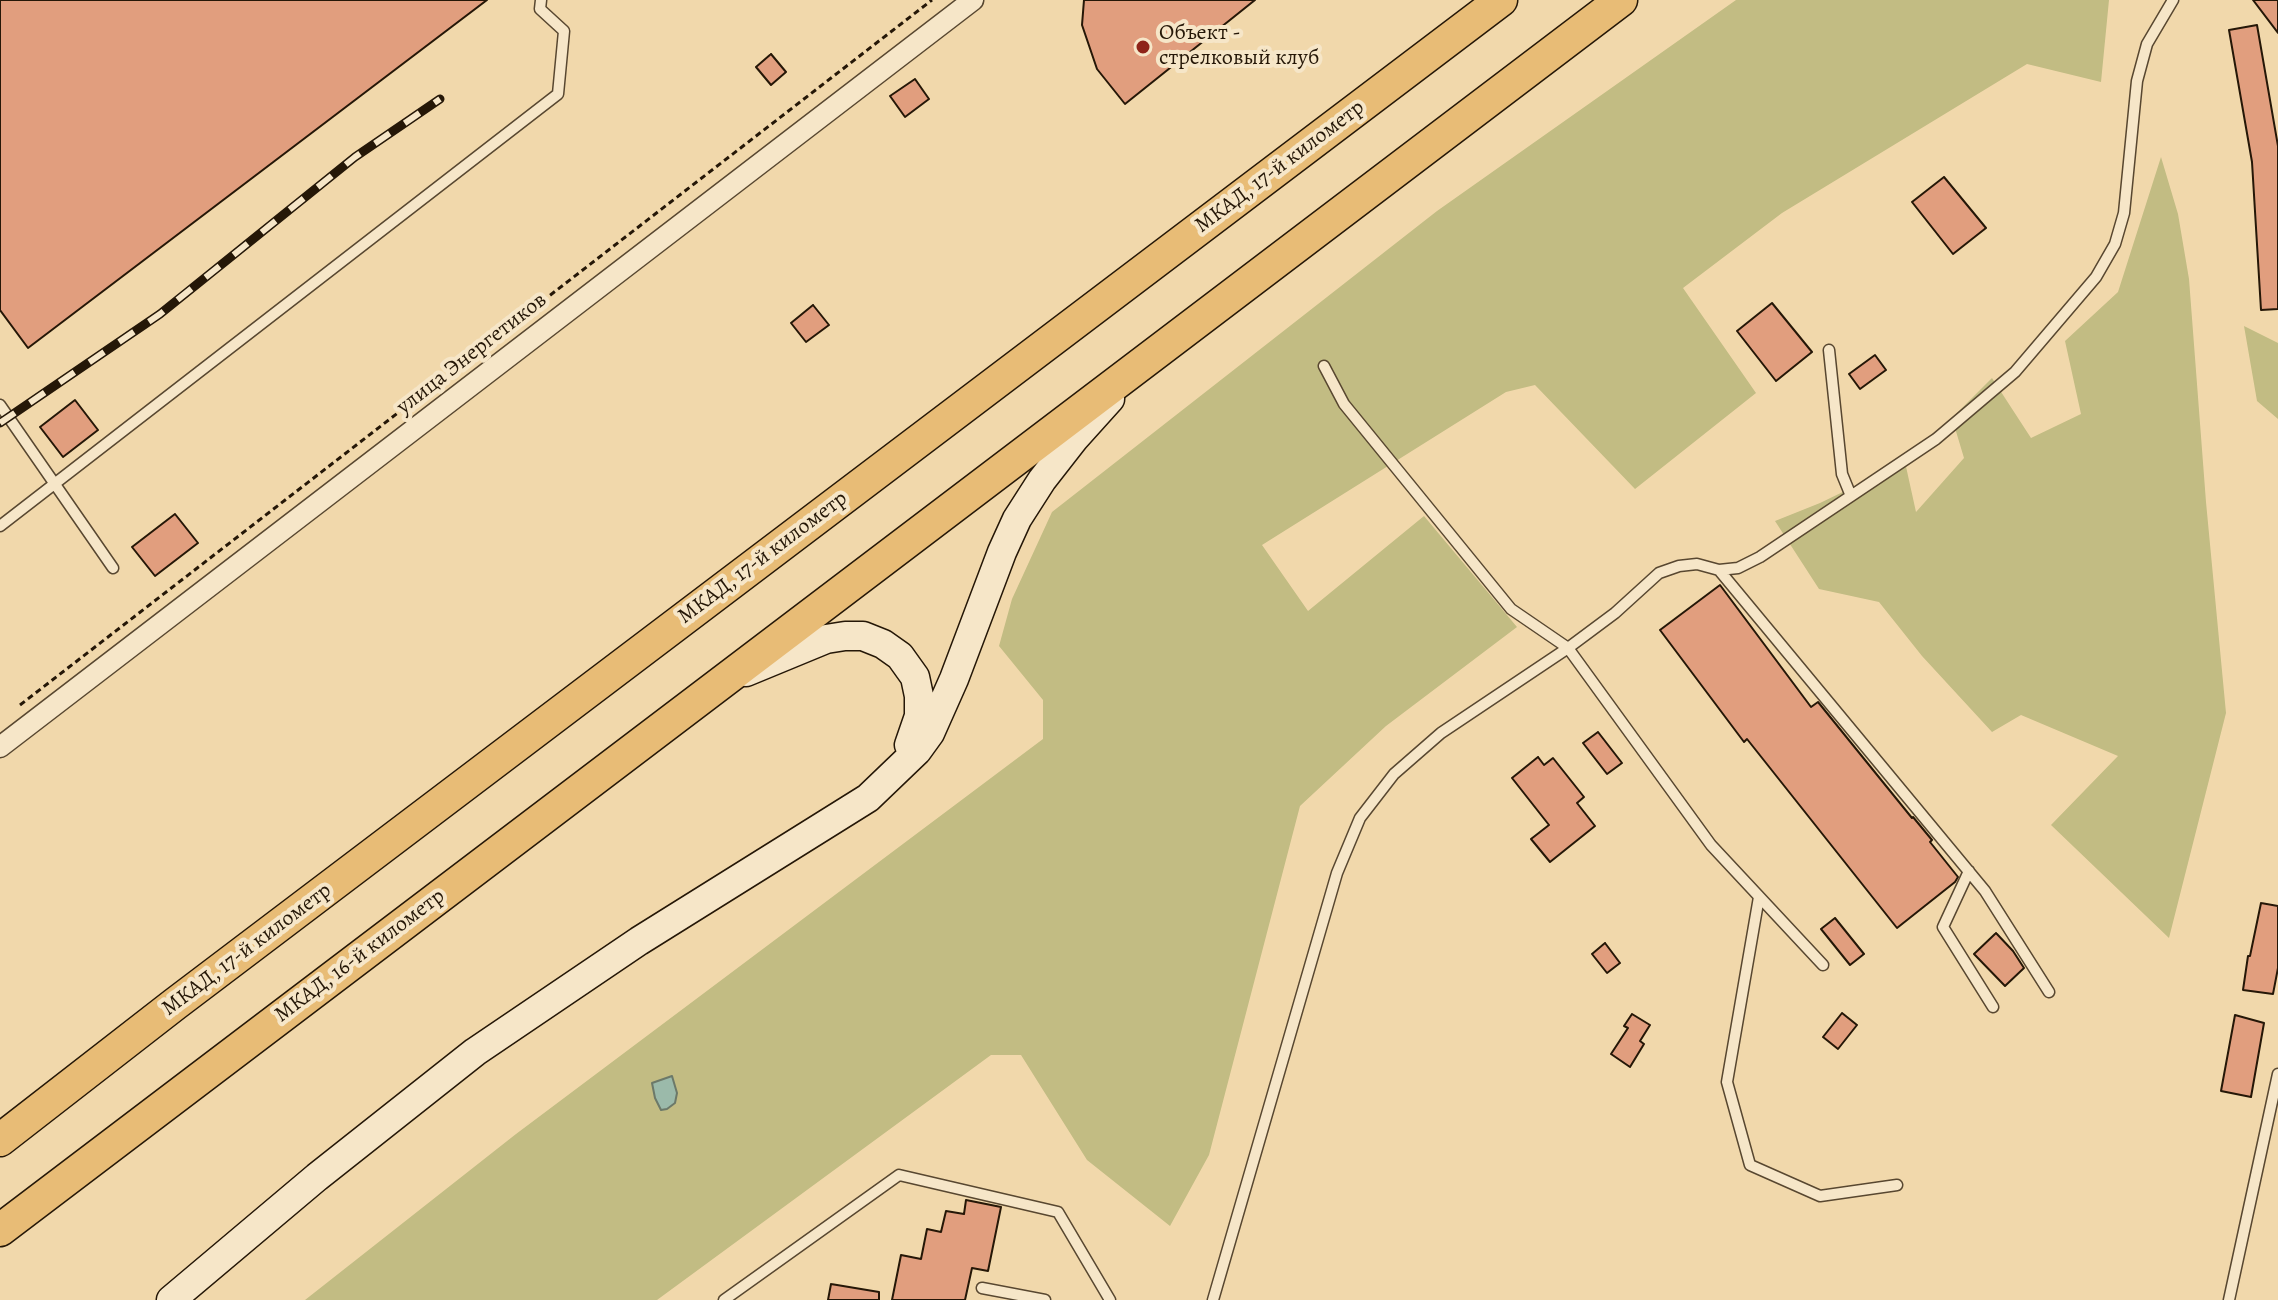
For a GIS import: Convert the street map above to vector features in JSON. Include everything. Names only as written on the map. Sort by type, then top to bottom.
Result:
[{"type":"highway","name":"МКАД, 17-й километр","points":[[14,1126],[1501,0]]},
{"type":"highway","points":[[719,683],[1621,0]]},
{"type":"highway","name":"МКАД, 16-й километр","points":[[0,1230],[719,683]]},
{"type":"highway","points":[[0,1140],[14,1126]]},
{"type":"main road","points":[[171,1300],[317,1177],[475,1052],[639,941],[868,798],[897,771],[930,733],[1017,519],[1074,439],[1149,358]]},
{"type":"main road","points":[[719,683],[826,639],[863,636],[883,644],[900,656],[915,677],[919,696],[919,716],[897,771]]},
{"type":"street","name":"улица Энергетиков","points":[[0,747],[973,0]]},
{"type":"lane","points":[[0,526],[558,94],[564,31],[540,9],[541,0]]},
{"type":"lane","points":[[1228,1300],[1213,1298],[1337,873],[1360,818],[1394,774],[1441,733],[1568,648],[1615,613],[1659,573],[1697,564],[1719,570],[1738,568],[1760,557],[1936,439],[2015,372],[2096,277],[2115,244],[2124,213],[2137,81],[2147,44],[2173,0]]},
{"type":"lane","points":[[1829,350],[1842,474],[1851,496]]},
{"type":"lane","points":[[1324,366],[1344,404],[1511,609],[1568,648],[1711,845],[1823,965]]},
{"type":"lane","points":[[0,405],[113,568]]},
{"type":"lane","points":[[1719,570],[1985,891],[2049,992]]},
{"type":"lane","points":[[1969,871],[1943,927],[1993,1007]]},
{"type":"lane","points":[[1759,897],[1727,1082],[1750,1165],[1820,1196],[1897,1185]]},
{"type":"lane","points":[[2229,1300],[2278,1074]]},
{"type":"lane","points":[[724,1300],[899,1175],[1058,1212],[1110,1300]]},
{"type":"lane","points":[[982,1288],[1045,1300]]},
{"type":"path","points":[[13,711],[932,0]]},
{"type":"shaded area","points":[[1736,0],[2109,0],[2101,82],[2027,64],[1782,213],[1683,288],[1756,393],[1635,489],[1535,385],[1506,392],[1262,545],[1308,611],[1424,516],[1517,627],[1386,726],[1300,806],[1209,1155],[1170,1226],[1087,1160],[1021,1055],[991,1055],[657,1300],[305,1300],[516,1134],[1043,739],[1043,700],[999,646],[1012,599],[1052,512],[1437,211]]},
{"type":"shaded area","points":[[2161,157],[2178,214],[2189,279],[2226,713],[2169,938],[2051,825],[2118,756],[2021,715],[1992,732],[1922,656],[1879,602],[1819,589],[1775,521],[1905,462],[1916,512],[1964,458],[1952,418],[1992,378],[2031,438],[2081,414],[2065,341],[2118,292]]},
{"type":"shaded area","points":[[2244,326],[2278,343],[2278,419],[2257,401]]},
{"type":"shaded area","points":[[672,1076],[677,1093],[675,1103],[661,1110],[652,1083]]},
{"type":"building","points":[[0,0],[487,0],[28,348],[0,310]]},
{"type":"building","name":"Объект - стрелковый клуб","points":[[1084,0],[1255,0],[1125,104],[1097,69],[1082,25]]},
{"type":"building","points":[[2253,0],[2278,0],[2278,33]]},
{"type":"building","points":[[2257,25],[2278,146],[2278,309],[2261,310],[2252,162],[2229,30]]},
{"type":"building","points":[[771,54],[786,72],[771,85],[756,67]]},
{"type":"building","points":[[915,79],[929,99],[905,117],[890,96]]},
{"type":"building","points":[[1944,177],[1986,228],[1953,254],[1912,202]]},
{"type":"building","points":[[1772,303],[1812,352],[1776,381],[1737,331]]},
{"type":"building","points":[[813,305],[829,325],[806,342],[791,323]]},
{"type":"building","points":[[1875,355],[1886,370],[1860,389],[1849,374]]},
{"type":"building","points":[[75,400],[98,430],[63,457],[40,427]]},
{"type":"building","points":[[175,514],[198,543],[155,576],[132,547]]},
{"type":"building","points":[[1720,585],[1811,707],[1818,702],[1932,840],[1930,842],[1958,877],[1897,928],[1747,739],[1744,742],[1660,630]]},
{"type":"building","points":[[1598,732],[1622,763],[1607,774],[1583,743]]},
{"type":"building","points":[[1538,757],[1544,765],[1553,758],[1584,797],[1577,803],[1595,826],[1550,862],[1531,839],[1549,825],[1512,778]]},
{"type":"building","points":[[2261,903],[2278,906],[2278,968],[2273,994],[2243,990]]},
{"type":"building","points":[[1835,918],[1864,954],[1850,965],[1821,929]]},
{"type":"building","points":[[1996,933],[2024,968],[2005,986],[1974,954]]},
{"type":"building","points":[[1605,943],[1620,963],[1607,973],[1592,954]]},
{"type":"building","points":[[1842,1013],[1857,1025],[1838,1049],[1823,1037]]},
{"type":"building","points":[[1632,1014],[1650,1025],[1640,1041],[1644,1044],[1630,1067],[1611,1054],[1628,1028],[1624,1026]]},
{"type":"building","points":[[2235,1015],[2264,1023],[2251,1097],[2221,1091]]},
{"type":"building","points":[[966,1200],[1001,1207],[988,1271],[972,1268],[965,1300],[892,1300],[901,1255],[921,1259],[927,1229],[941,1232],[946,1211],[964,1214]]},
{"type":"building","points":[[831,1284],[879,1292],[879,1300],[828,1300]]},
{"type":"railway","points":[[0,423],[160,314],[355,157],[440,99]]},
{"type":"place","name":"Объект - стрелковый клуб","points":[[1143,47]]}]
